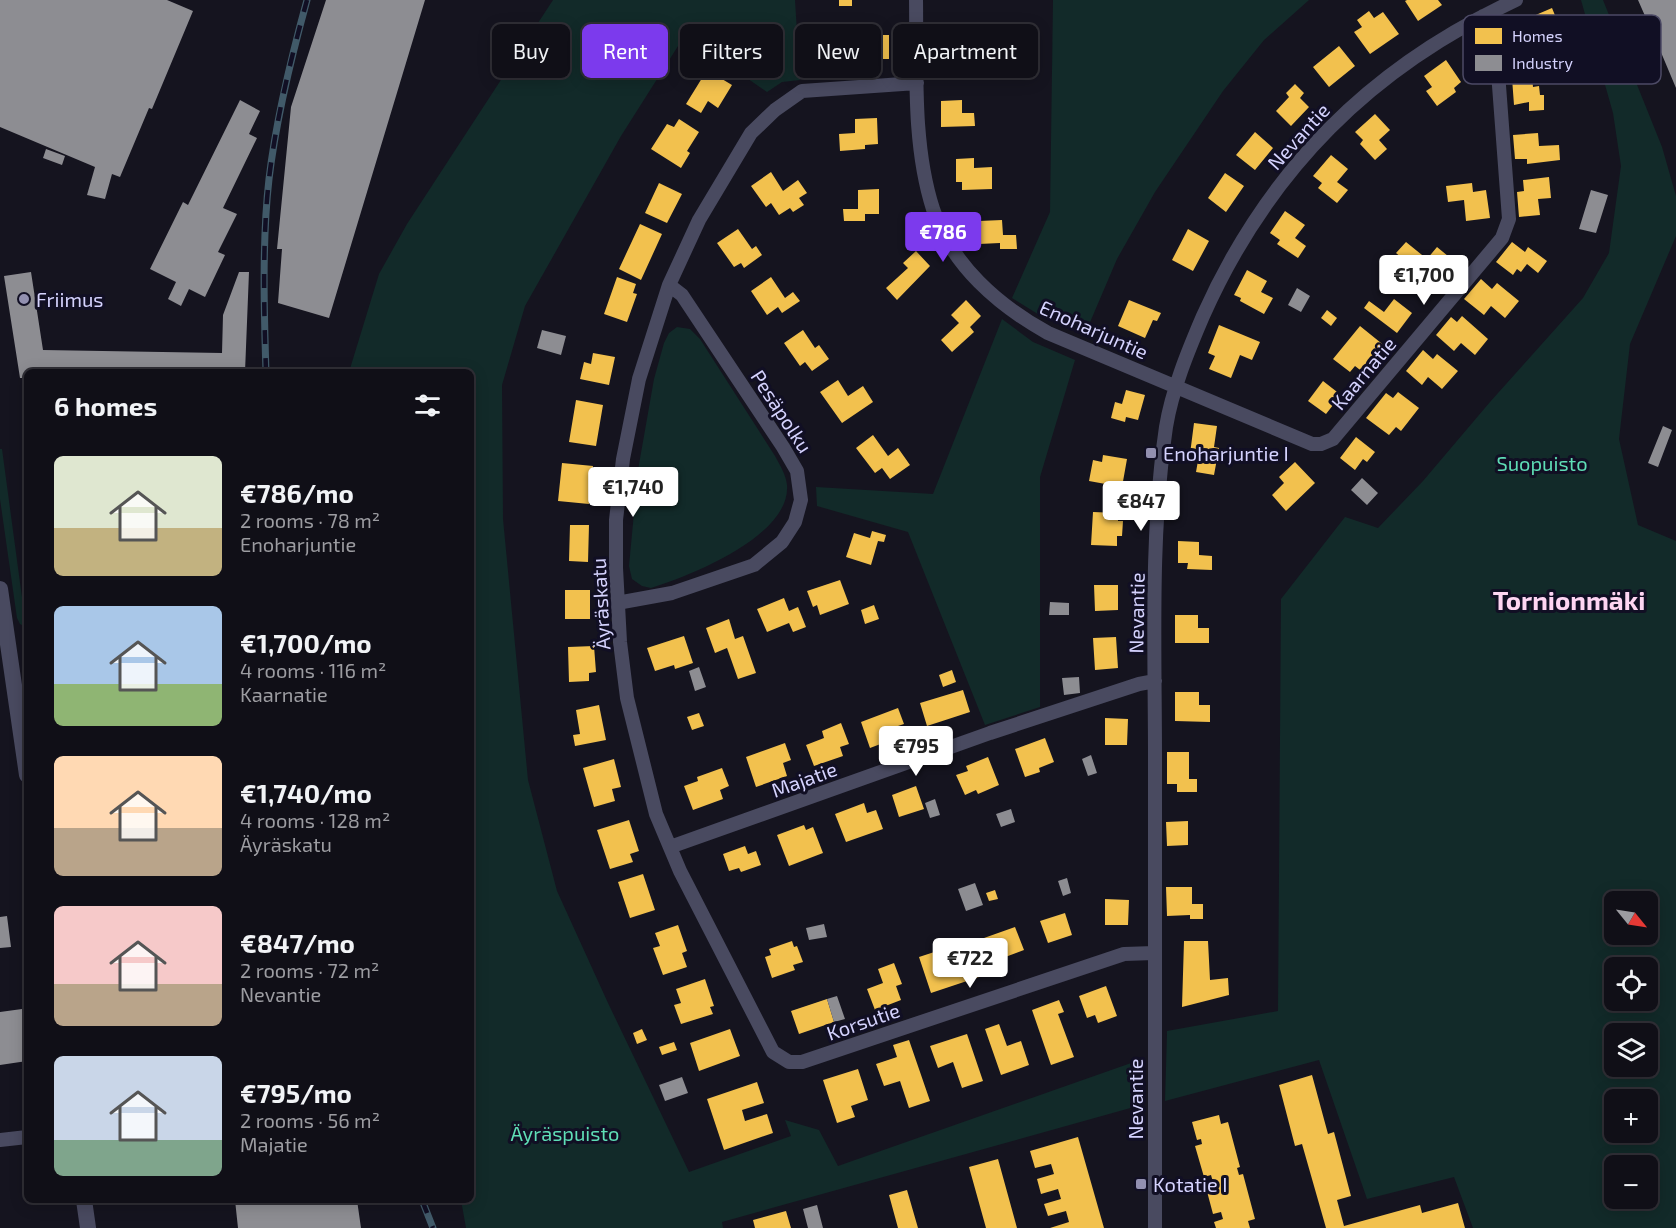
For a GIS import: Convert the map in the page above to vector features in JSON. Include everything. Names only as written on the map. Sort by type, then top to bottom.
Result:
[{"type":"street","name":"Enoharjuntie","points":[[916,0],[919,124],[925,178],[933,210],[952,249],[967,269],[1006,307],[1021,318],[1048,333],[1177,387]]},
{"type":"street","name":"Nevantie","points":[[1485,15],[1516,0]]},
{"type":"street","name":"Nevantie","points":[[1155,1228],[1156,523],[1167,423],[1192,341],[1225,271],[1246,234],[1290,171],[1343,114],[1402,65],[1463,26]]},
{"type":"street","name":"Äyräskatu","points":[[789,1062],[773,1052],[680,872],[656,814],[627,698],[620,642],[616,520],[623,459],[639,379],[669,285],[699,220],[751,133],[775,110],[802,91],[917,83]]},
{"type":"street","name":"Kaarnatie","points":[[1177,387],[1312,444],[1321,444],[1333,439],[1502,238],[1509,219],[1499,84]]},
{"type":"street","name":"Pesäpolku","points":[[617,603],[672,593],[754,565],[782,542],[795,522],[801,500],[797,471],[783,447],[682,295],[669,285]]},
{"type":"street","points":[[0,589],[24,754]]},
{"type":"street","name":"Majatie","points":[[670,847],[990,733],[1138,684],[1155,681]]},
{"type":"street","name":"Korsutie","points":[[789,1062],[802,1062],[1124,954],[1154,953]]},
{"type":"street","points":[[0,1140],[24,1137]]},
{"type":"street","points":[[84,1203],[88,1228]]},
{"type":"green space","name":"Äyräspuisto","points":[[553,0],[795,0],[795,78],[800,78],[800,80],[782,82],[767,92],[747,78],[783,78],[783,24],[680,24],[680,43],[668,62],[668,24],[582,24],[582,78],[658,78],[621,136],[525,306],[502,385],[503,519],[528,780],[557,891],[689,1172],[791,1136],[785,1120],[819,1130],[838,1166],[1134,1062],[1134,1107],[722,1222],[723,1228],[466,1228],[462,1203],[474,1203],[474,369],[350,369],[379,274],[407,224],[502,78],[570,78],[570,24],[537,24]]},
{"type":"green space","points":[[1053,0],[1309,0],[1264,40],[1223,91],[1155,192],[1117,259],[1085,334],[1041,316],[1012,298],[1050,212]]},
{"type":"green space","points":[[1581,0],[1603,0],[1609,15],[1585,15]]},
{"type":"green space","name":"Suopuisto","points":[[1605,84],[1637,84],[1662,147],[1676,196],[1676,236],[1630,344],[1619,439],[1638,525],[1676,541],[1676,1228],[1473,1228],[1454,1177],[1367,1199],[1319,1060],[1165,1101],[1167,1031],[1278,1011],[1281,599],[1345,517],[1378,528],[1423,481],[1583,298],[1609,253],[1621,166],[1613,113]]},
{"type":"green space","points":[[1002,319],[1033,342],[1075,360],[1040,477],[1040,707],[985,725],[908,532],[817,506],[816,487],[933,494]]},
{"type":"green space","points":[[677,327],[690,329],[700,339],[775,456],[787,485],[784,504],[773,521],[756,537],[712,564],[651,588],[642,586],[632,579],[629,566],[638,470],[654,379],[664,343],[669,333]]},
{"type":"green space","points":[[0,449],[2,449],[24,626],[17,618],[0,499]]},
{"type":"building: Homes","points":[[839,0],[852,0],[852,6],[839,6]]},
{"type":"building: Homes","points":[[1438,0],[1442,5],[1418,21],[1405,1]]},
{"type":"building: Homes","points":[[1552,8],[1555,15],[1536,15]]},
{"type":"building: Homes","points":[[1369,11],[1374,18],[1383,12],[1399,34],[1370,54],[1354,32],[1362,27],[1357,20]]},
{"type":"building: Homes","points":[[881,35],[889,35],[889,59],[881,59]]},
{"type":"building: Homes","points":[[1339,46],[1355,66],[1329,87],[1313,67]]},
{"type":"building: Homes","points":[[1446,60],[1461,82],[1454,88],[1456,92],[1437,106],[1426,91],[1432,87],[1424,76]]},
{"type":"building: Homes","points":[[702,78],[720,78],[732,85],[718,108],[708,101],[701,113],[686,104]]},
{"type":"building: Homes","points":[[1295,84],[1304,93],[1300,98],[1309,107],[1291,126],[1276,111],[1289,97],[1286,93]]},
{"type":"building: Homes","points":[[1512,84],[1539,86],[1540,95],[1544,95],[1544,110],[1529,111],[1529,102],[1514,105]]},
{"type":"building: Homes","points":[[962,100],[962,113],[974,113],[975,126],[941,127],[941,101]]},
{"type":"building: Homes","points":[[1375,114],[1390,130],[1379,140],[1387,149],[1375,160],[1360,144],[1363,140],[1355,132]]},
{"type":"building: Homes","points":[[877,118],[878,144],[865,145],[865,149],[840,151],[839,134],[855,133],[855,119]]},
{"type":"building: Homes","points":[[679,119],[699,132],[687,151],[690,153],[681,168],[651,149],[667,124],[674,127]]},
{"type":"building: Homes","points":[[1255,132],[1273,148],[1255,170],[1236,155]]},
{"type":"building: Homes","points":[[1538,133],[1539,146],[1559,145],[1560,160],[1527,164],[1527,159],[1515,159],[1513,135]]},
{"type":"building: Homes","points":[[1331,155],[1348,169],[1337,182],[1348,190],[1337,203],[1318,188],[1322,183],[1313,176]]},
{"type":"building: Homes","points":[[974,158],[974,168],[992,167],[992,189],[962,190],[962,182],[956,182],[956,159]]},
{"type":"building: Homes","points":[[771,172],[783,191],[798,180],[807,193],[799,198],[804,205],[793,212],[790,208],[779,215],[771,203],[766,207],[751,186]]},
{"type":"building: Homes","points":[[1225,173],[1244,186],[1226,212],[1208,198]]},
{"type":"building: Homes","points":[[1549,177],[1551,198],[1538,199],[1540,215],[1519,217],[1517,192],[1524,191],[1523,180]]},
{"type":"building: Homes","points":[[659,183],[682,194],[667,223],[645,213]]},
{"type":"building: Homes","points":[[1472,183],[1473,192],[1486,190],[1490,218],[1466,221],[1464,200],[1448,202],[1446,186]]},
{"type":"building: Homes","points":[[879,189],[879,214],[865,214],[865,221],[844,221],[843,209],[858,209],[858,190]]},
{"type":"building: Homes","points":[[1285,211],[1305,225],[1295,238],[1306,246],[1298,258],[1277,244],[1280,240],[1270,233]]},
{"type":"building: Homes","points":[[1002,220],[1003,235],[1016,235],[1017,249],[1000,249],[1000,243],[979,244],[979,221]]},
{"type":"building: Homes","points":[[640,224],[662,234],[641,280],[619,269]]},
{"type":"building: Homes","points":[[738,229],[752,249],[756,246],[762,255],[744,268],[741,263],[734,267],[717,243]]},
{"type":"building: Homes","points":[[1188,229],[1209,241],[1193,271],[1172,260]]},
{"type":"building: Homes","points":[[1406,242],[1427,259],[1437,247],[1454,261],[1438,281],[1428,272],[1424,277],[1396,253]]},
{"type":"building: Homes","points":[[1512,242],[1525,252],[1528,247],[1547,261],[1538,273],[1527,264],[1521,272],[1517,269],[1513,275],[1496,262]]},
{"type":"building: Homes","points":[[916,251],[930,266],[897,300],[886,288],[908,268],[903,263]]},
{"type":"building: Homes","points":[[1247,270],[1267,281],[1261,292],[1273,298],[1264,314],[1240,301],[1241,298],[1234,295]]},
{"type":"building: Homes","points":[[617,277],[636,284],[633,293],[637,294],[627,322],[604,314]]},
{"type":"building: Homes","points":[[771,277],[785,298],[793,292],[800,301],[782,313],[778,307],[767,315],[751,291]]},
{"type":"building: Homes","points":[[1481,279],[1492,289],[1497,283],[1519,301],[1505,318],[1491,306],[1484,315],[1464,299]]},
{"type":"building: Homes","points":[[1394,299],[1412,313],[1397,333],[1364,308],[1369,301],[1384,312]]},
{"type":"building: Homes","points":[[966,300],[981,316],[970,327],[974,332],[952,352],[941,340],[959,323],[951,315]]},
{"type":"building: Homes","points":[[1129,300],[1161,313],[1157,321],[1153,320],[1145,338],[1118,326]]},
{"type":"building: Homes","points":[[1327,310],[1337,318],[1331,326],[1321,318]]},
{"type":"building: Homes","points":[[1462,316],[1488,339],[1475,355],[1461,343],[1454,351],[1436,335],[1451,317],[1457,322]]},
{"type":"building: Homes","points":[[1219,325],[1260,342],[1252,360],[1240,355],[1231,378],[1209,369],[1215,356],[1208,353]]},
{"type":"building: Homes","points":[[1360,326],[1386,347],[1364,373],[1355,366],[1350,372],[1333,359]]},
{"type":"building: Homes","points":[[803,330],[815,348],[819,345],[829,359],[812,371],[805,362],[800,366],[784,343]]},
{"type":"building: Homes","points":[[1423,350],[1433,359],[1437,354],[1458,371],[1442,389],[1428,377],[1422,385],[1406,371]]},
{"type":"building: Homes","points":[[593,353],[615,357],[609,385],[580,379],[584,362],[591,364]]},
{"type":"building: Homes","points":[[838,380],[848,396],[863,386],[873,402],[842,423],[820,392]]},
{"type":"building: Homes","points":[[1323,381],[1341,395],[1326,414],[1308,401]]},
{"type":"building: Homes","points":[[1126,390],[1145,395],[1138,420],[1126,417],[1125,422],[1111,418],[1115,402],[1122,404]]},
{"type":"building: Homes","points":[[1398,392],[1419,408],[1401,431],[1396,427],[1389,435],[1366,418],[1386,393],[1393,398]]},
{"type":"building: Homes","points":[[576,400],[603,405],[596,446],[569,442]]},
{"type":"building: Homes","points":[[1194,423],[1217,426],[1214,447],[1219,448],[1214,475],[1196,472],[1199,455],[1190,454]]},
{"type":"building: Homes","points":[[873,435],[888,456],[898,448],[910,465],[890,479],[882,468],[875,473],[856,448]]},
{"type":"building: Homes","points":[[1356,437],[1375,452],[1367,462],[1363,459],[1355,470],[1340,458]]},
{"type":"building: Homes","points":[[1103,455],[1127,459],[1122,487],[1089,481],[1093,460],[1102,462]]},
{"type":"building: Homes","points":[[1295,462],[1315,483],[1286,511],[1272,495],[1284,483],[1279,477]]},
{"type":"building: Homes","points":[[562,463],[593,466],[589,504],[558,501]]},
{"type":"building: Homes","points":[[1093,512],[1118,513],[1118,521],[1123,521],[1122,536],[1117,536],[1117,546],[1091,545]]},
{"type":"building: Homes","points":[[570,525],[589,525],[588,562],[569,561]]},
{"type":"building: Homes","points":[[872,531],[886,535],[884,542],[878,541],[871,565],[846,557],[854,533],[870,538]]},
{"type":"building: Homes","points":[[1178,541],[1199,542],[1199,555],[1212,556],[1212,570],[1187,569],[1188,563],[1178,563]]},
{"type":"building: Homes","points":[[840,580],[849,604],[820,615],[817,605],[813,607],[807,591]]},
{"type":"building: Homes","points":[[1094,585],[1118,585],[1118,610],[1095,611]]},
{"type":"building: Homes","points":[[565,590],[590,590],[590,619],[565,619]]},
{"type":"building: Homes","points":[[784,598],[789,611],[798,607],[806,627],[793,632],[789,623],[767,632],[757,609]]},
{"type":"building: Homes","points":[[874,605],[879,619],[865,624],[861,610]]},
{"type":"building: Homes","points":[[1175,615],[1198,615],[1198,628],[1209,628],[1209,643],[1175,643]]},
{"type":"building: Homes","points":[[729,619],[735,639],[743,636],[756,673],[738,679],[727,648],[715,653],[706,628]]},
{"type":"building: Homes","points":[[684,636],[693,663],[675,669],[674,665],[655,671],[647,648]]},
{"type":"building: Homes","points":[[1116,637],[1118,668],[1095,670],[1093,638]]},
{"type":"building: Homes","points":[[594,646],[596,672],[589,673],[589,681],[569,682],[568,647]]},
{"type":"building: Homes","points":[[952,670],[956,682],[943,687],[939,675]]},
{"type":"building: Homes","points":[[963,690],[970,712],[927,726],[920,703]]},
{"type":"building: Homes","points":[[1175,692],[1199,692],[1199,705],[1210,705],[1210,722],[1175,721]]},
{"type":"building: Homes","points":[[599,705],[606,740],[575,746],[573,735],[580,734],[576,710]]},
{"type":"building: Homes","points":[[898,708],[904,724],[895,727],[899,737],[870,748],[861,722]]},
{"type":"building: Homes","points":[[699,713],[704,726],[692,730],[687,717]]},
{"type":"building: Homes","points":[[1105,718],[1128,719],[1127,745],[1105,745]]},
{"type":"building: Homes","points":[[841,723],[849,744],[840,747],[843,756],[814,766],[806,745],[824,738],[822,731]]},
{"type":"building: Homes","points":[[1045,738],[1054,762],[1039,768],[1040,772],[1025,777],[1015,749]]},
{"type":"building: Homes","points":[[785,743],[791,760],[783,763],[787,776],[756,787],[746,757]]},
{"type":"building: Homes","points":[[1167,752],[1189,752],[1189,779],[1197,779],[1197,792],[1177,792],[1177,784],[1167,784]]},
{"type":"building: Homes","points":[[988,757],[999,785],[978,794],[976,790],[965,795],[956,775],[968,771],[966,766]]},
{"type":"building: Homes","points":[[614,759],[621,787],[612,789],[615,801],[594,807],[583,768]]},
{"type":"building: Homes","points":[[722,768],[729,786],[720,790],[723,799],[693,810],[684,786],[698,781],[697,777]]},
{"type":"building: Homes","points":[[916,786],[924,809],[899,817],[892,795]]},
{"type":"building: Homes","points":[[864,803],[867,813],[876,810],[883,829],[846,842],[835,814]]},
{"type":"building: Homes","points":[[629,820],[639,851],[630,854],[633,862],[610,869],[597,830]]},
{"type":"building: Homes","points":[[1188,821],[1188,845],[1167,846],[1166,822]]},
{"type":"building: Homes","points":[[804,825],[806,830],[813,827],[823,853],[789,866],[777,835]]},
{"type":"building: Homes","points":[[745,846],[748,854],[756,851],[761,865],[741,872],[739,868],[729,871],[723,854]]},
{"type":"building: Homes","points":[[643,874],[655,910],[630,918],[618,882]]},
{"type":"building: Homes","points":[[1166,887],[1192,887],[1192,904],[1203,904],[1203,919],[1190,919],[1190,915],[1167,916]]},
{"type":"building: Homes","points":[[995,890],[998,899],[989,901],[986,893]]},
{"type":"building: Homes","points":[[1105,899],[1129,900],[1128,925],[1105,925]]},
{"type":"building: Homes","points":[[1065,913],[1072,935],[1048,943],[1040,921]]},
{"type":"building: Homes","points":[[678,925],[687,951],[682,953],[687,967],[663,975],[653,948],[660,946],[655,933]]},
{"type":"building: Homes","points":[[1015,927],[1024,950],[992,962],[984,938]]},
{"type":"building: Homes","points":[[792,941],[794,947],[797,946],[803,962],[793,965],[795,970],[772,978],[765,957],[771,955],[769,949]]},
{"type":"building: Homes","points":[[968,941],[979,977],[931,993],[919,957]]},
{"type":"building: Homes","points":[[1184,941],[1208,941],[1210,980],[1228,978],[1229,995],[1182,1007]]},
{"type":"building: Homes","points":[[894,963],[902,984],[896,986],[901,1000],[875,1010],[867,989],[883,983],[878,969]]},
{"type":"building: Homes","points":[[705,979],[714,1006],[710,1007],[713,1014],[681,1024],[674,1005],[681,1003],[676,989]]},
{"type":"building: Homes","points":[[1106,986],[1117,1016],[1098,1023],[1095,1015],[1087,1018],[1079,996]]},
{"type":"building: Homes","points":[[827,999],[834,1022],[799,1034],[791,1011]]},
{"type":"building: Homes","points":[[1059,1000],[1064,1012],[1058,1014],[1074,1057],[1051,1065],[1032,1010]]},
{"type":"building: Homes","points":[[999,1024],[1007,1046],[1021,1041],[1029,1065],[1001,1075],[985,1029]]},
{"type":"building: Homes","points":[[642,1029],[647,1040],[637,1044],[633,1033]]},
{"type":"building: Homes","points":[[730,1029],[740,1056],[699,1071],[690,1043]]},
{"type":"building: Homes","points":[[967,1034],[983,1081],[962,1088],[953,1062],[938,1068],[930,1046]]},
{"type":"building: Homes","points":[[909,1040],[930,1101],[909,1108],[900,1081],[884,1086],[876,1064],[897,1057],[893,1045]]},
{"type":"building: Homes","points":[[674,1042],[677,1050],[662,1055],[659,1047]]},
{"type":"building: Homes","points":[[858,1069],[868,1100],[851,1106],[855,1117],[837,1123],[823,1080]]},
{"type":"building: Homes","points":[[1312,1075],[1328,1134],[1334,1132],[1351,1196],[1337,1200],[1344,1226],[1420,1205],[1422,1213],[1458,1203],[1465,1228],[1326,1228],[1302,1144],[1295,1146],[1279,1085]]},
{"type":"building: Homes","points":[[757,1082],[764,1103],[742,1110],[745,1121],[767,1114],[773,1133],[724,1150],[707,1099]]},
{"type":"building: Homes","points":[[1219,1115],[1221,1124],[1228,1122],[1240,1167],[1237,1168],[1239,1175],[1243,1174],[1255,1219],[1248,1221],[1250,1228],[1216,1228],[1214,1222],[1223,1219],[1221,1212],[1213,1214],[1205,1184],[1213,1182],[1211,1175],[1204,1177],[1195,1146],[1202,1144],[1201,1139],[1197,1140],[1192,1122]]},
{"type":"building: Homes","points":[[1078,1137],[1104,1228],[1050,1228],[1069,1222],[1066,1211],[1048,1216],[1044,1204],[1061,1199],[1058,1189],[1041,1194],[1037,1179],[1054,1174],[1051,1164],[1035,1168],[1030,1151]]},
{"type":"building: Homes","points":[[998,1159],[1017,1228],[986,1228],[969,1167]]},
{"type":"building: Homes","points":[[907,1190],[918,1228],[898,1228],[889,1195]]},
{"type":"building: Homes","points":[[786,1211],[791,1228],[755,1228],[753,1220]]},
{"type":"building: Industry","points":[[0,0],[167,0],[193,11],[152,109],[149,108],[120,177],[112,174],[105,199],[87,195],[95,167],[0,127]]},
{"type":"building: Industry","points":[[326,0],[425,0],[329,318],[278,303],[282,249],[277,249],[291,107]]},
{"type":"building: Industry","points":[[1638,0],[1676,0],[1676,88],[1661,52],[1661,15],[1645,15]]},
{"type":"building: Industry","points":[[240,100],[260,111],[249,134],[257,138],[223,208],[237,214],[218,252],[225,255],[205,297],[189,289],[181,306],[168,299],[176,282],[150,269],[183,202],[188,205]]},
{"type":"building: Industry","points":[[46,149],[65,156],[62,165],[43,158]]},
{"type":"building: Industry","points":[[1591,190],[1608,195],[1596,233],[1579,229]]},
{"type":"building: Industry","points":[[31,272],[43,350],[222,353],[223,315],[239,272],[249,272],[245,369],[24,369],[24,378],[20,378],[4,276]]},
{"type":"building: Industry","points":[[1297,288],[1310,296],[1301,312],[1288,305]]},
{"type":"building: Industry","points":[[542,330],[566,336],[561,355],[537,348]]},
{"type":"building: Industry","points":[[1663,426],[1672,430],[1658,467],[1648,463]]},
{"type":"building: Industry","points":[[1362,478],[1378,493],[1367,505],[1351,490]]},
{"type":"building: Industry","points":[[1050,602],[1069,603],[1069,615],[1049,615]]},
{"type":"building: Industry","points":[[699,667],[706,687],[695,691],[689,671]]},
{"type":"building: Industry","points":[[1079,677],[1080,693],[1064,695],[1062,678]]},
{"type":"building: Industry","points":[[1091,755],[1097,773],[1088,776],[1082,759]]},
{"type":"building: Industry","points":[[935,799],[940,815],[930,818],[925,803]]},
{"type":"building: Industry","points":[[1011,809],[1015,822],[1001,827],[996,814]]},
{"type":"building: Industry","points":[[1067,878],[1071,893],[1063,896],[1058,881]]},
{"type":"building: Industry","points":[[975,883],[983,905],[966,911],[958,889]]},
{"type":"building: Industry","points":[[7,916],[11,947],[0,948],[0,917]]},
{"type":"building: Industry","points":[[824,924],[827,937],[809,940],[806,928]]},
{"type":"building: Industry","points":[[837,996],[845,1019],[834,1022],[827,999]]},
{"type":"building: Industry","points":[[22,1009],[24,1061],[0,1065],[0,1012]]},
{"type":"building: Industry","points":[[682,1077],[688,1093],[665,1101],[659,1085]]},
{"type":"building: Industry","points":[[235,1203],[357,1203],[361,1228],[238,1228]]},
{"type":"building: Industry","points":[[817,1205],[823,1228],[808,1228],[803,1209]]},
{"type":"railway","points":[[266,369],[264,251],[269,179],[285,89],[307,0]]},
{"type":"railway","points":[[423,1203],[433,1228]]},
{"type":"place","name":"Friimus","points":[[24,299]]},
{"type":"place","name":"Enoharjuntie I","points":[[1151,453]]},
{"type":"place","name":"Kotatie I","points":[[1141,1184]]},
{"type":"district","name":"Tornionmäki","points":[[1569,599]]}]
